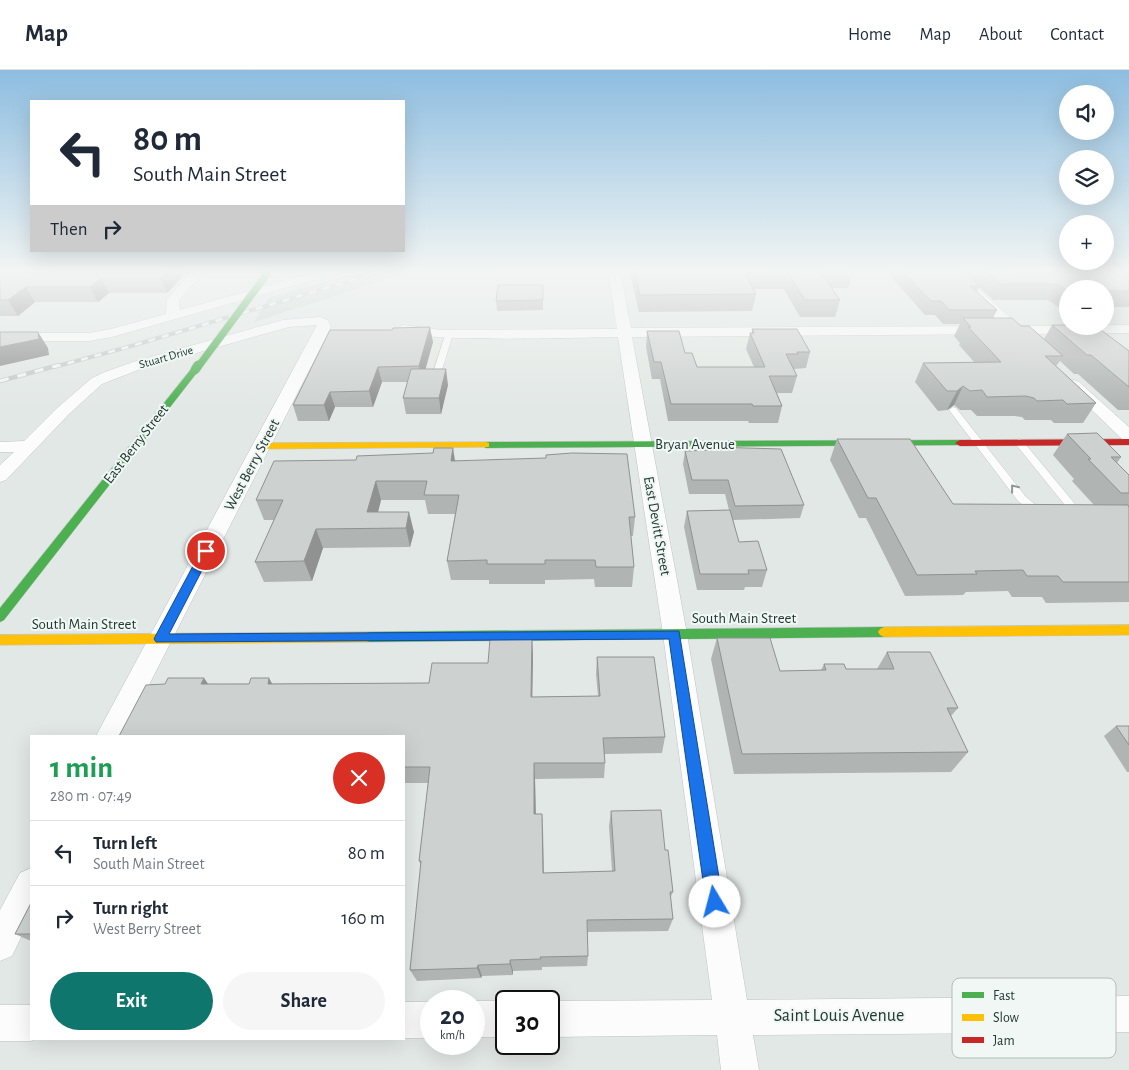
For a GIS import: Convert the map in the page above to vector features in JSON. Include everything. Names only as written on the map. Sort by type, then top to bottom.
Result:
[{"type":"street","points":[[0,337],[89,337],[112,333],[171,317]]},
{"type":"street","name":"East Berry Street","points":[[0,617],[234,317]]},
{"type":"street","name":"East Devitt Street","points":[[621,317],[675,634],[740,1070]]},
{"type":"street","points":[[1001,317],[1029,343]]},
{"type":"street","name":"Stuart Drive","points":[[28,446],[97,381],[110,375],[138,365],[288,323],[320,321],[324,327]]},
{"type":"street","name":"West Berry Street","points":[[110,735],[324,327]]},
{"type":"street","points":[[398,328],[449,334],[1129,329]]},
{"type":"street","points":[[1065,376],[1129,436]]},
{"type":"street","name":"Bryan Avenue","points":[[262,446],[1129,442]]},
{"type":"street","points":[[0,447],[28,446]]},
{"type":"street","points":[[0,476],[28,446]]},
{"type":"street","name":"South Main Street","points":[[0,640],[1129,630]]},
{"type":"street","points":[[0,944],[30,886]]},
{"type":"street","name":"Saint Louis Avenue","points":[[1116,1014],[1129,1014]]},
{"type":"street","name":"Saint Louis Avenue","points":[[560,1019],[952,1015]]},
{"type":"street","points":[[405,1020],[420,1020]]},
{"type":"street","points":[[0,1023],[30,1023]]},
{"type":"lane","points":[[438,370],[449,334]]},
{"type":"lane","points":[[953,410],[1022,499],[1034,509],[1052,510],[1071,506],[1018,442]]},
{"type":"shaded area","points":[[257,317],[271,317],[254,322]]},
{"type":"building","points":[[963,318],[1012,318],[1021,326],[1029,326],[1063,356],[1045,356],[1096,403],[1067,404],[1063,400],[1037,401],[1026,396],[987,397],[982,390],[970,391],[963,386],[957,391],[947,391],[923,363],[1001,362],[968,327],[971,327]]},
{"type":"building","points":[[1052,325],[1059,325],[1059,331]]},
{"type":"building","points":[[430,327],[419,366],[378,367],[369,391],[330,392],[324,405],[293,405],[330,330],[392,330],[393,328]]},
{"type":"building","points":[[752,329],[797,329],[810,352],[786,354],[797,376],[769,376],[782,406],[671,404],[661,362],[654,362],[647,331],[679,331],[685,353],[692,353],[697,367],[765,367],[750,333],[754,333]]},
{"type":"building","points":[[0,332],[38,332],[39,339],[0,347]]},
{"type":"building","points":[[1064,335],[1108,335],[1129,351],[1129,387],[1091,355],[1087,355]]},
{"type":"building","points":[[411,369],[446,369],[439,398],[403,398]]},
{"type":"building","points":[[1097,433],[1121,457],[1111,457],[1129,475],[1129,493],[1121,493],[1067,434]]},
{"type":"building","points":[[837,439],[910,439],[953,504],[1128,505],[1129,582],[1063,582],[1058,576],[1027,576],[1023,570],[975,571],[977,574],[917,575],[876,498],[868,498]]},
{"type":"building","points":[[711,447],[781,449],[804,505],[735,506],[728,480],[692,480],[685,451],[712,450]]},
{"type":"building","points":[[434,448],[453,448],[451,461],[546,458],[546,455],[572,453],[627,454],[635,517],[629,517],[634,567],[596,567],[595,560],[545,560],[545,564],[487,564],[487,560],[447,561],[459,495],[424,495],[427,481],[376,481],[367,512],[409,512],[406,528],[316,529],[304,561],[255,562],[283,500],[256,500],[274,461],[356,460],[357,456],[433,453]]},
{"type":"building","points":[[730,510],[739,542],[758,541],[767,570],[748,570],[749,574],[700,574],[687,511]]},
{"type":"building","points":[[532,638],[531,697],[600,696],[597,657],[654,657],[665,737],[603,738],[605,763],[534,763],[534,814],[542,814],[543,873],[615,871],[611,811],[661,810],[665,850],[668,850],[673,892],[670,892],[673,919],[587,920],[588,956],[510,960],[510,964],[478,965],[477,968],[410,970],[421,861],[419,861],[430,767],[405,767],[405,735],[120,735],[146,685],[165,684],[168,678],[204,678],[201,684],[249,684],[251,678],[269,678],[268,684],[429,683],[432,663],[488,663],[490,639]]},
{"type":"building","points":[[717,638],[770,638],[780,671],[826,670],[824,664],[844,664],[846,669],[894,669],[887,652],[930,652],[958,708],[947,708],[968,752],[742,754]]},
{"type":"building","points":[[1116,726],[1129,726],[1129,745]]},
{"type":"building","points":[[30,905],[30,934],[15,934]]},
{"type":"railway","points":[[54,367],[230,317]]},
{"type":"railway","points":[[0,381],[59,365]]},
{"type":"traffic: fast","points":[[195,370],[235,317]]},
{"type":"traffic: fast","points":[[0,617],[195,370]]},
{"type":"traffic: fast","points":[[486,445],[960,443]]},
{"type":"traffic: fast","points":[[367,637],[884,632]]},
{"type":"traffic: slow","points":[[262,446],[486,445]]},
{"type":"traffic: slow","points":[[884,632],[1129,630]]},
{"type":"traffic: slow","points":[[0,640],[367,637]]},
{"type":"traffic: jam","points":[[960,443],[1129,442]]},
{"type":"route","points":[[206,551],[160,639],[675,634],[715,902]]}]
